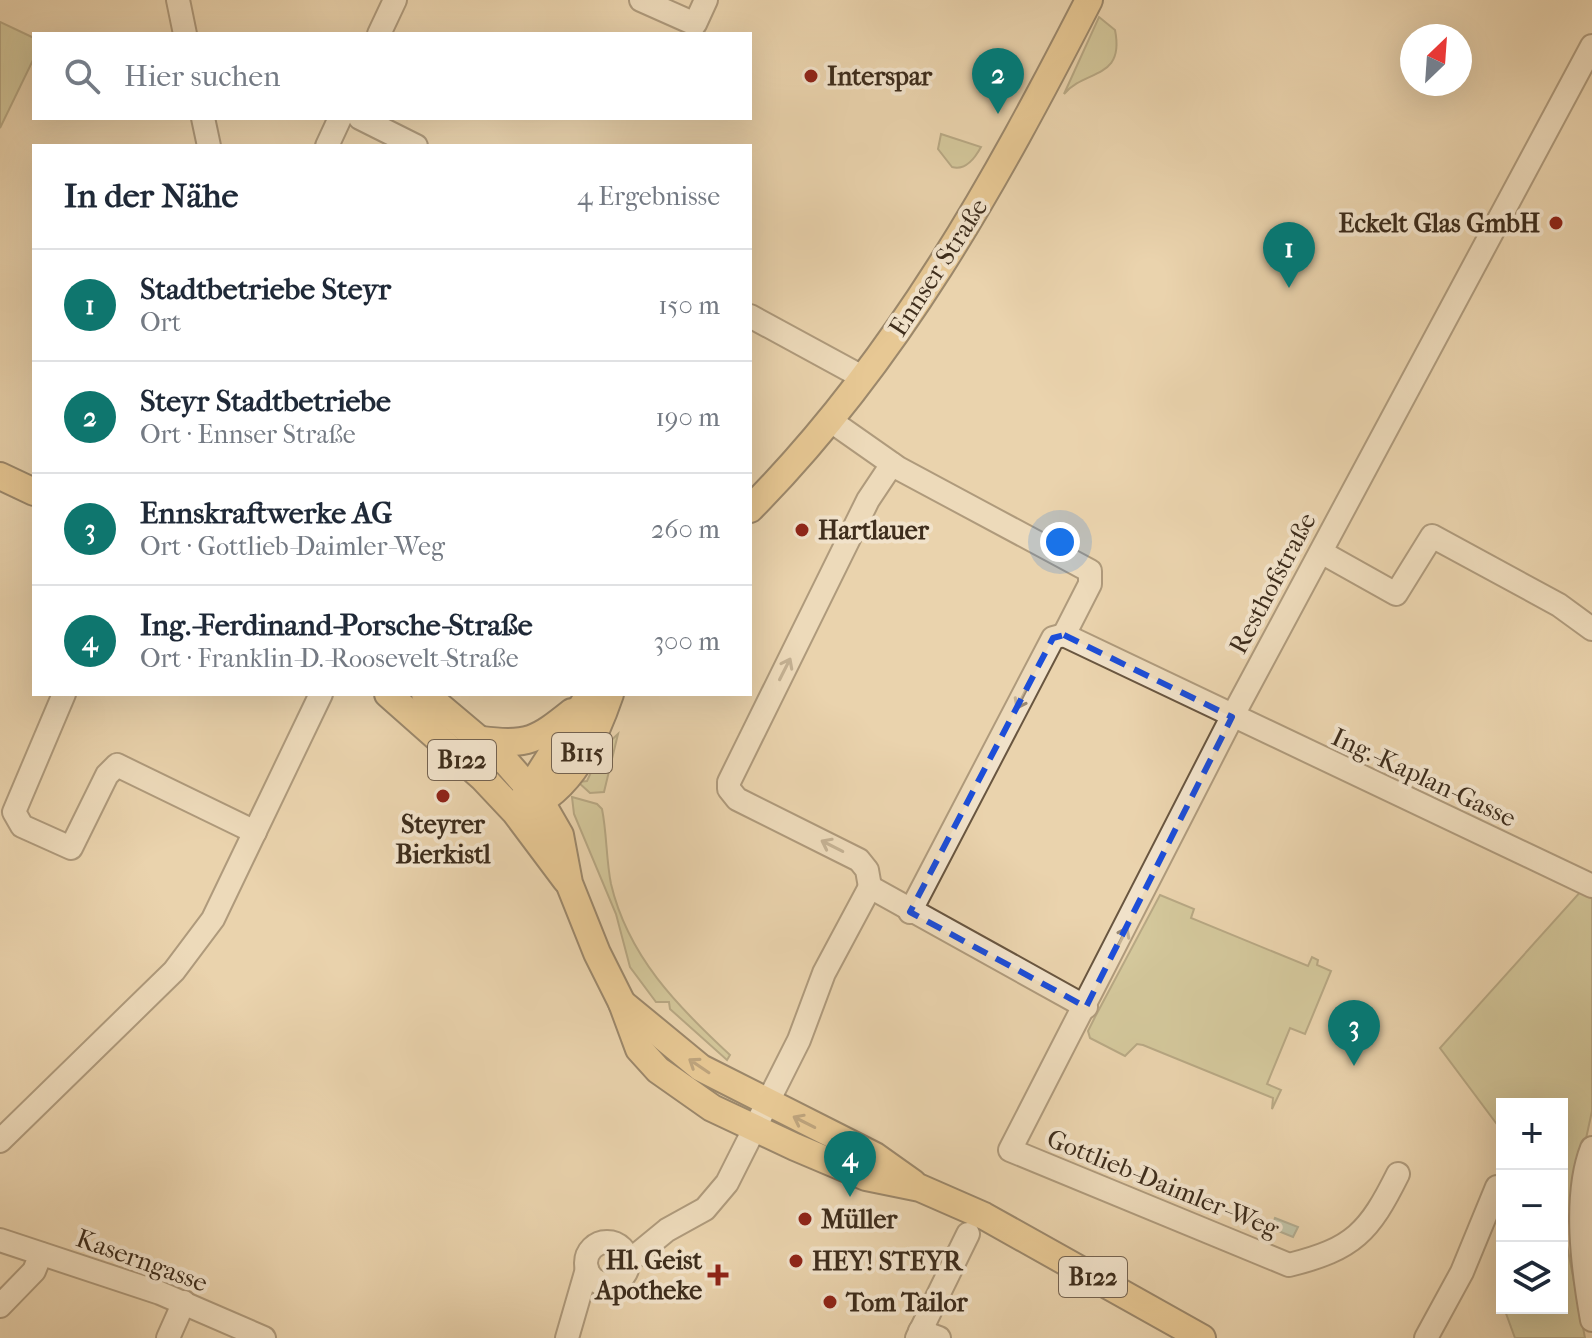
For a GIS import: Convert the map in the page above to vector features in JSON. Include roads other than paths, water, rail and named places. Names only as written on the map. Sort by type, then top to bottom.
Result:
[{"type":"main road","name":"Ennser Straße","points":[[752,507],[831,421],[959,241],[1089,0]]},
{"type":"main road","points":[[0,476],[32,491]]},
{"type":"main road","name":"B122","points":[[390,696],[483,778],[515,812],[569,883]]},
{"type":"main road","name":"B122","points":[[427,696],[482,740],[536,795],[560,835],[569,883],[639,1049],[658,1070],[702,1102],[755,1129],[866,1177],[920,1188]]},
{"type":"main road","name":"B115","points":[[515,812],[536,795],[565,782],[604,714],[609,696]]},
{"type":"main road","points":[[482,740],[510,744],[529,742],[589,698]]},
{"type":"main road","name":"B115","points":[[536,795],[589,698]]},
{"type":"main road","name":"B122","points":[[622,1003],[701,1068],[875,1156],[976,1225],[1202,1338]]},
{"type":"street","points":[[178,0],[185,32]]},
{"type":"street","points":[[380,32],[395,0]]},
{"type":"street","points":[[641,0],[695,24],[706,0]]},
{"type":"street","name":"Resthofstraße","points":[[1010,1150],[1232,717],[1592,46]]},
{"type":"street","points":[[203,120],[209,144]]},
{"type":"street","points":[[328,144],[339,120]]},
{"type":"street","points":[[364,120],[412,144]]},
{"type":"street","points":[[760,321],[864,378]]},
{"type":"street","points":[[831,421],[892,464],[1090,571],[1090,584],[1064,635],[1053,638],[910,912]]},
{"type":"street","points":[[596,1276],[619,1279],[628,1262],[667,1230],[713,1202],[727,1183],[799,1040],[824,973],[870,887],[867,870],[859,860],[737,799],[729,789],[729,782],[868,500],[892,464]]},
{"type":"street","points":[[1321,552],[1396,594],[1432,536],[1559,605],[1592,629]]},
{"type":"street","name":"Ing.-Kaplan-Gasse","points":[[1064,635],[1592,886]]},
{"type":"street","points":[[63,696],[21,790],[14,812],[16,820],[71,848],[114,765],[255,832]]},
{"type":"street","points":[[0,1141],[174,971],[196,944],[218,910],[320,696]]},
{"type":"street","points":[[870,887],[910,912],[1086,1007]]},
{"type":"street","points":[[1592,1148],[1585,1174],[1582,1251],[1592,1320]]},
{"type":"street","name":"Gottlieb-Daimler-Weg","points":[[1010,1150],[1289,1265],[1343,1247],[1375,1219],[1398,1174]]},
{"type":"street","points":[[1426,1338],[1462,1272],[1496,1189]]},
{"type":"street","points":[[926,1336],[976,1225]]},
{"type":"street","points":[[596,1276],[586,1260],[596,1244],[614,1243],[667,1230]]},
{"type":"street","name":"Kaserngasse","points":[[0,1240],[184,1302],[264,1338]]},
{"type":"street","points":[[614,1243],[626,1254],[628,1262]]},
{"type":"street","points":[[0,1306],[34,1271],[41,1254]]},
{"type":"street","points":[[569,1334],[596,1276]]},
{"type":"street","points":[[168,1338],[184,1302]]},
{"type":"place","name":"Interspar","points":[[811,76]]},
{"type":"place","name":"Steyr Stadtbetriebe","points":[[998,114]]},
{"type":"place","name":"Eckelt Glas GmbH","points":[[1556,223]]},
{"type":"place","name":"Stadtbetriebe Steyr","points":[[1289,288]]},
{"type":"place","name":"Hartlauer","points":[[802,530]]},
{"type":"place","name":"Steyrer Bierkistl","points":[[443,796]]},
{"type":"place","name":"Ennskraftwerke AG","points":[[1354,1066]]},
{"type":"place","name":"Ing.-Ferdinand-Porsche-Straße","points":[[850,1197]]},
{"type":"place","name":"Müller","points":[[805,1219]]},
{"type":"place","name":"HEY! STEYR","points":[[796,1261]]},
{"type":"place","name":"Hl. Geist Apotheke","points":[[718,1275]]},
{"type":"place","name":"Tom Tailor","points":[[830,1302]]}]
